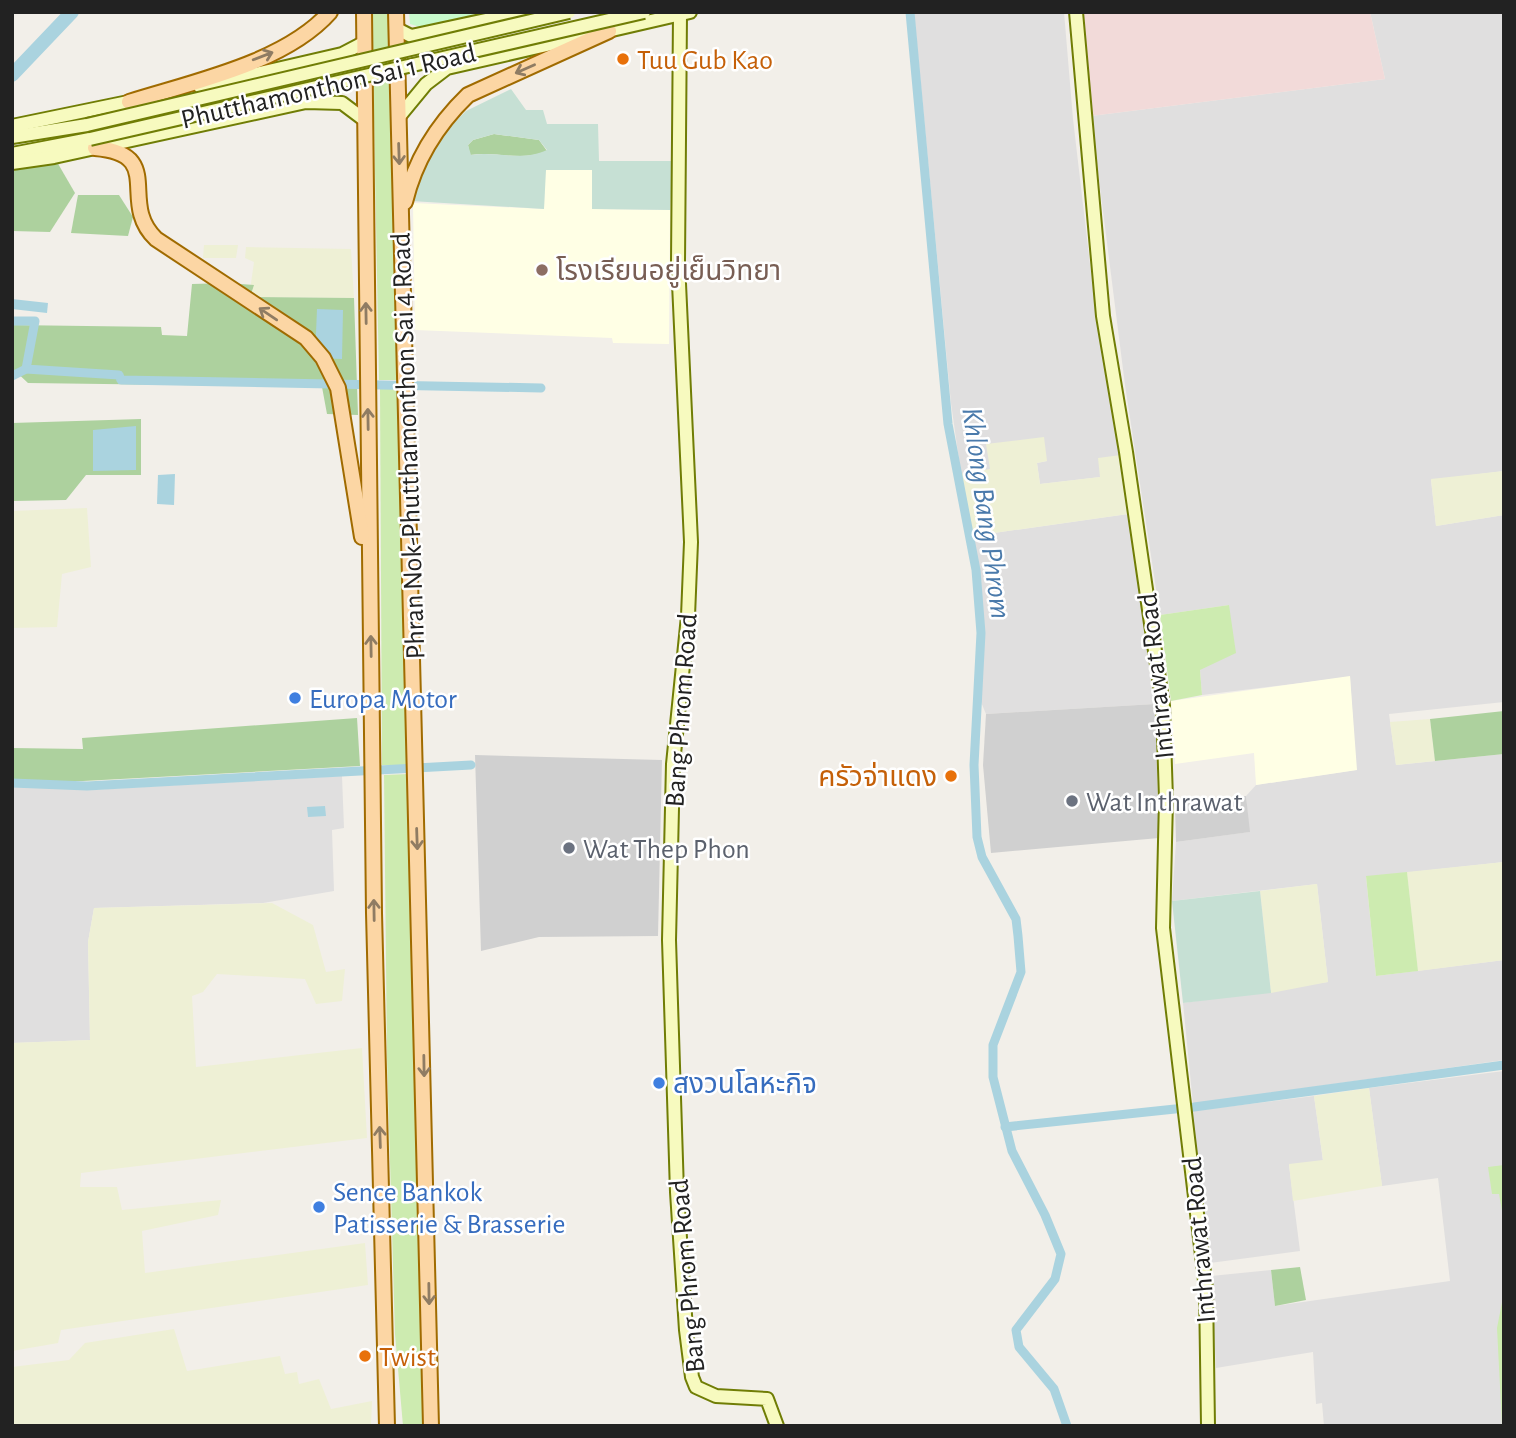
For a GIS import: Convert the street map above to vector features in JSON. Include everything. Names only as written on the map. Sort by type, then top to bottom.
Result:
[{"type":"main road","points":[[129,102],[209,77],[289,46],[330,12]]},
{"type":"main road","name":"Phran Nok-Phutthamonthon Sai 4 Road","points":[[364,12],[370,586],[387,1426]]},
{"type":"main road","name":"Phran Nok-Phutthamonthon Sai 4 Road","points":[[397,12],[431,1426]]},
{"type":"main road","points":[[401,223],[411,177],[420,157],[440,127],[468,94],[609,31]]},
{"type":"main road","points":[[92,144],[118,150],[132,160],[142,223],[156,239],[306,338],[336,382],[370,586]]},
{"type":"street","points":[[397,29],[411,36],[523,12]]},
{"type":"street","name":"Phutthamonthon Sai 1 Road","points":[[12,137],[87,125],[569,12]]},
{"type":"street","name":"Phutthamonthon Sai 1 Road","points":[[12,154],[92,144],[643,12]]},
{"type":"street","name":"Inthrawat Road","points":[[1076,12],[1103,316],[1130,474],[1163,706],[1166,799],[1163,928],[1206,1289],[1208,1426]]},
{"type":"street","points":[[398,118],[426,83],[447,68],[685,13]]},
{"type":"street","name":"Bang Phrom Road","points":[[685,13],[678,262],[691,542],[688,616],[673,764],[670,866],[670,1028],[677,1192],[692,1377],[696,1387],[716,1396],[767,1399],[776,1426]]},
{"type":"street","points":[[498,18],[483,33],[483,44],[491,55],[500,57]]},
{"type":"street","points":[[12,126],[45,121],[342,54],[365,42]]},
{"type":"street","points":[[268,71],[279,80],[282,94],[269,110]]},
{"type":"street","points":[[12,163],[92,144],[325,100],[342,103],[366,121]]},
{"type":"shaded area","points":[[914,12],[1064,12],[1073,119],[1095,307],[1121,455],[1101,477],[1040,484],[1037,463],[1047,461],[987,444],[991,470],[961,474],[951,403]]},
{"type":"shaded area","points":[[1084,12],[1370,12],[1385,79],[1091,116]]},
{"type":"shaded area","points":[[1370,12],[1504,12],[1504,471],[1431,480],[1436,526],[1504,515],[1504,702],[1389,714],[1396,765],[1504,754],[1504,862],[1366,877],[1376,976],[1504,960],[1504,1060],[1193,1104],[1183,1003],[1328,982],[1317,884],[1172,901],[1176,842],[1249,832],[1246,796],[1256,785],[1356,770],[1350,677],[1202,695],[1200,670],[1229,605],[1160,615],[1125,385],[1091,116],[1385,79]]},
{"type":"shaded area","points":[[511,89],[526,110],[543,110],[547,124],[598,124],[599,161],[673,161],[670,210],[592,209],[592,170],[546,170],[544,209],[411,201],[411,177],[442,135],[466,111]],"holes":[[[494,134],[539,140],[547,150],[519,156],[471,155],[468,145],[473,140]]]},
{"type":"shaded area","name":"โรงเรียนอยู่เย็นวิทยา","points":[[545,170],[593,170],[593,209],[670,210],[669,344],[613,343],[612,338],[415,330],[413,203],[544,209]]},
{"type":"shaded area","points":[[204,245],[238,245],[236,258],[203,258]]},
{"type":"shaded area","points":[[246,247],[351,249],[354,298],[249,297],[254,262],[245,258]]},
{"type":"shaded area","points":[[1044,437],[1047,461],[1037,463],[1040,484],[1100,477],[1098,458],[1121,455],[1128,514],[973,536],[961,474],[990,469],[986,444]]},
{"type":"shaded area","points":[[1504,471],[1504,515],[1436,526],[1431,479]]},
{"type":"shaded area","points":[[87,508],[91,567],[62,574],[57,627],[12,628],[12,511]]},
{"type":"shaded area","points":[[1128,514],[1155,704],[986,714],[981,702],[984,649],[981,580],[973,536]]},
{"type":"shaded area","points":[[1350,676],[1357,770],[1256,785],[1254,753],[1175,764],[1171,701]]},
{"type":"shaded area","name":"Wat Inthrawat","points":[[1155,704],[1159,838],[991,853],[983,765],[986,714]]},
{"type":"shaded area","points":[[1430,719],[1435,761],[1396,765],[1390,722]]},
{"type":"shaded area","name":"Wat Thep Phon","points":[[475,755],[662,760],[658,936],[539,937],[481,951]]},
{"type":"shaded area","points":[[342,776],[344,828],[332,830],[334,891],[263,903],[94,908],[88,942],[90,1040],[12,1043],[12,786],[90,790]]},
{"type":"shaded area","name":"Wat Inthrawat","points":[[1246,796],[1250,832],[1176,842],[1175,805]]},
{"type":"shaded area","points":[[1504,862],[1504,960],[1418,971],[1407,872]]},
{"type":"shaded area","points":[[1317,884],[1328,982],[1271,993],[1260,891]]},
{"type":"shaded area","points":[[1260,891],[1271,993],[1183,1003],[1172,901]]},
{"type":"shaded area","points":[[272,903],[313,925],[326,972],[345,969],[342,1001],[316,1004],[305,979],[217,974],[203,992],[192,996],[196,1067],[362,1048],[367,1138],[81,1173],[80,1187],[117,1187],[122,1210],[221,1200],[218,1215],[142,1231],[145,1273],[365,1243],[368,1285],[61,1330],[58,1343],[12,1351],[12,1043],[90,1040],[88,942],[94,908]]},
{"type":"shaded area","points":[[1504,1071],[1504,1426],[1324,1426],[1322,1403],[1316,1404],[1313,1352],[1216,1368],[1211,1276],[1271,1270],[1275,1306],[1450,1281],[1438,1178],[1382,1186],[1369,1088]]},
{"type":"shaded area","points":[[1369,1088],[1382,1186],[1293,1201],[1289,1164],[1323,1160],[1314,1096]]},
{"type":"shaded area","points":[[1314,1096],[1323,1161],[1289,1165],[1300,1251],[1210,1263],[1192,1111]]},
{"type":"shaded area","points":[[174,1329],[187,1371],[280,1356],[285,1374],[297,1372],[299,1384],[319,1379],[331,1409],[372,1401],[371,1426],[12,1426],[12,1367],[69,1360],[85,1343]]},
{"type":"green space","points":[[372,12],[389,12],[398,380],[379,380]]},
{"type":"green space","points":[[409,12],[484,12],[420,27],[410,24]]},
{"type":"green space","points":[[494,134],[539,140],[547,151],[528,156],[470,155],[468,145],[473,140]]},
{"type":"green space","points":[[57,162],[75,193],[50,232],[12,231],[12,171]]},
{"type":"green space","points":[[78,195],[119,195],[133,217],[128,236],[71,233]]},
{"type":"green space","points":[[192,284],[254,285],[250,297],[354,298],[358,415],[327,414],[322,387],[28,383],[12,368],[12,325],[161,327],[162,335],[187,336]]},
{"type":"green space","points":[[380,389],[398,389],[410,765],[382,765]]},
{"type":"green space","points":[[141,419],[141,475],[86,475],[66,500],[13,501],[12,423]]},
{"type":"green space","points":[[1229,605],[1236,653],[1200,670],[1202,695],[1171,701],[1160,615]]},
{"type":"green space","points":[[1504,711],[1504,754],[1435,761],[1430,719]]},
{"type":"green space","points":[[357,718],[360,766],[83,781],[12,781],[12,748],[83,749],[82,738]]},
{"type":"green space","points":[[409,774],[423,1426],[403,1426],[395,1334],[387,1057],[384,775]]},
{"type":"green space","points":[[1407,872],[1418,971],[1376,976],[1366,876]]},
{"type":"green space","points":[[1504,1165],[1504,1222],[1499,1194],[1492,1194],[1488,1167]]},
{"type":"green space","points":[[1300,1267],[1306,1300],[1275,1306],[1271,1270]]},
{"type":"green space","points":[[1504,1292],[1504,1426],[1502,1426],[1497,1328]]},
{"type":"water","points":[[12,299],[48,303],[47,313],[12,309]]},
{"type":"water","points":[[317,309],[343,310],[342,359],[315,358]]},
{"type":"water","points":[[136,426],[136,470],[93,471],[93,430]]},
{"type":"water","points":[[175,474],[174,505],[157,504],[158,475]]},
{"type":"water","points":[[325,806],[326,816],[308,817],[307,807]]},
{"type":"waterway","points":[[12,75],[72,12]]},
{"type":"waterway","name":"Khlong Bang Phrom","points":[[910,12],[948,424],[976,570],[981,633],[974,765],[977,837],[982,857],[1016,919],[1021,972],[993,1045],[993,1077],[1012,1151],[1045,1215],[1061,1254],[1055,1279],[1016,1330],[1019,1347],[1054,1389],[1067,1426]]},
{"type":"waterway","points":[[12,321],[35,321],[26,369],[119,375],[121,380],[541,388]]},
{"type":"waterway","points":[[12,376],[26,369]]},
{"type":"waterway","points":[[12,783],[87,786],[471,765]]},
{"type":"waterway","points":[[1005,1127],[1194,1107],[1504,1065]]},
{"type":"place","name":"Tuu Gub Kao","points":[[623,59]]},
{"type":"place","name":"โรงเรียนอยู่เย็นวิทยา","points":[[542,270]]},
{"type":"place","name":"Europa Motor","points":[[295,698]]},
{"type":"place","name":"ครัวจ่าแดง","points":[[951,776]]},
{"type":"place","name":"Wat Inthrawat","points":[[1072,801]]},
{"type":"place","name":"Wat Thep Phon","points":[[569,848]]},
{"type":"place","name":"สงวนโลหะกิจ","points":[[659,1083]]},
{"type":"place","name":"Sence Bankok Patisserie & Brasserie","points":[[319,1207]]},
{"type":"place","name":"Twist","points":[[365,1356]]}]
